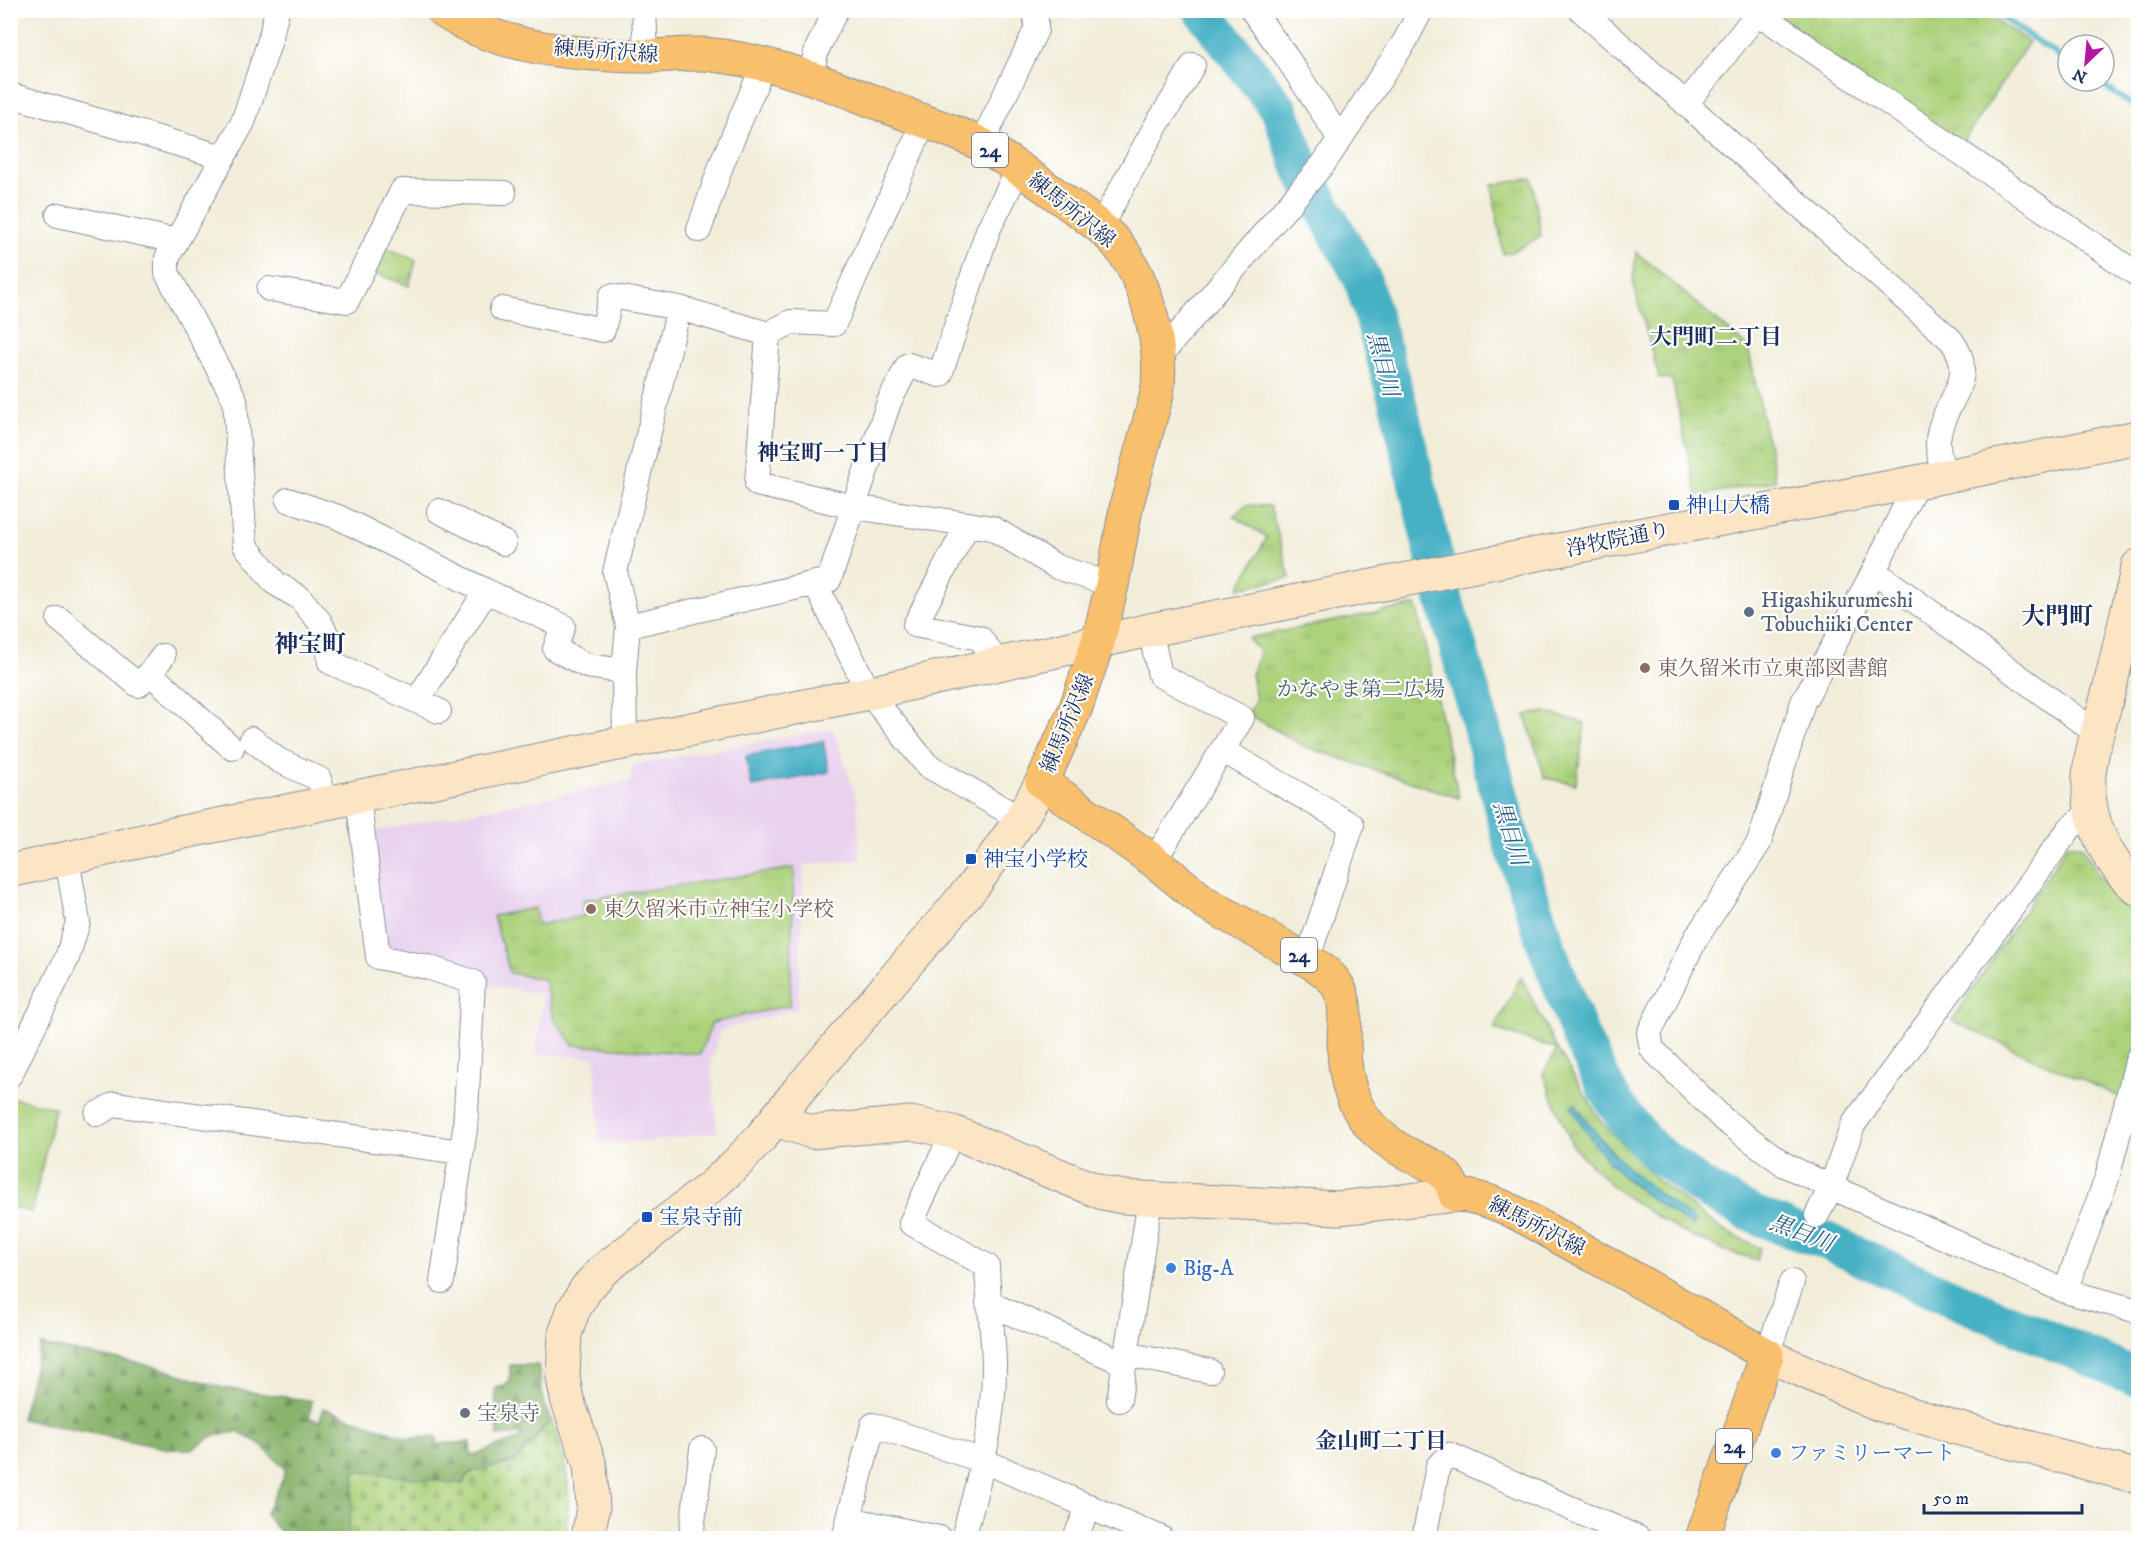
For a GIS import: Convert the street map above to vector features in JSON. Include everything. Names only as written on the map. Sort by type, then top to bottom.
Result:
[{"type":"main road","name":"練馬所沢線","points":[[442,10],[454,19],[496,37],[572,54],[646,56],[712,54],[764,64],[810,77],[981,145],[1019,168],[1100,227],[1120,248],[1141,280],[1160,357],[1160,376],[1156,402],[1127,503],[1113,585],[1098,642],[1075,710],[1042,782],[1154,861],[1204,902],[1307,960],[1335,981],[1345,1004],[1345,1065],[1355,1102],[1375,1132],[1407,1154],[1440,1169],[1447,1176],[1455,1195],[1484,1198],[1501,1205],[1767,1354]]},
{"type":"main road","name":"24","points":[[1702,1539],[1767,1354]]},
{"type":"street","points":[[276,10],[270,40],[243,122],[167,258],[167,273],[235,400],[245,545],[275,583],[300,598],[320,622],[328,638],[330,662],[439,711]]},
{"type":"street","points":[[644,10],[646,56]]},
{"type":"street","points":[[810,77],[817,49],[836,10]]},
{"type":"street","points":[[981,145],[1036,30],[1036,10]]},
{"type":"street","points":[[1252,10],[1285,55],[1340,139]]},
{"type":"street","points":[[1160,357],[1324,163],[1405,41],[1421,10]]},
{"type":"street","points":[[1581,10],[1916,307],[1957,348],[1962,359],[1963,371],[1940,432],[1930,480],[1874,571],[1803,702],[1759,843],[1696,938],[1649,1033],[1652,1049],[1724,1120],[1785,1165],[2065,1291],[2139,1311]]},
{"type":"street","points":[[1686,104],[1755,12],[2139,275]]},
{"type":"street","points":[[699,230],[722,163],[764,64]]},
{"type":"street","points":[[1100,227],[1157,124],[1193,65]]},
{"type":"street","points":[[10,95],[223,157]]},
{"type":"street","points":[[502,309],[603,330],[611,296],[679,308],[768,334],[791,322],[834,324],[924,122]]},
{"type":"street","points":[[628,626],[829,580],[890,402],[908,365],[940,375],[988,230],[1019,168]]},
{"type":"street","points":[[269,289],[347,301],[402,191],[504,193]]},
{"type":"street","points":[[58,215],[176,241]]},
{"type":"street","points":[[625,741],[624,671],[628,626],[615,572],[679,308]]},
{"type":"street","points":[[768,334],[757,484],[854,507],[992,528],[1057,567],[1113,585]]},
{"type":"street","name":"浄牧院通り","points":[[10,871],[164,836],[869,693],[1150,630],[1930,480],[2139,437]]},
{"type":"street","points":[[288,500],[338,517],[486,591],[563,626],[555,649],[587,666],[624,671]]},
{"type":"street","points":[[439,511],[504,543]]},
{"type":"street","points":[[968,524],[915,625],[980,638],[998,663]]},
{"type":"street","points":[[2139,566],[2089,774],[2091,812],[2108,855],[2121,872],[2139,889]]},
{"type":"street","points":[[1874,571],[2098,734]]},
{"type":"street","points":[[815,583],[869,693],[927,765],[1021,819]]},
{"type":"street","points":[[417,701],[486,591]]},
{"type":"street","points":[[59,619],[138,685],[156,665],[242,743],[319,779],[326,803]]},
{"type":"street","points":[[1150,630],[1160,675],[1242,718],[1154,861]]},
{"type":"street","points":[[1222,750],[1352,825],[1307,960]]},
{"type":"street","points":[[588,1539],[593,1507],[590,1465],[571,1410],[563,1378],[565,1334],[573,1311],[586,1289],[602,1271],[712,1186],[740,1161],[974,885],[1021,819],[1042,782]]},
{"type":"street","points":[[358,796],[378,957],[427,967],[473,982],[469,1074],[461,1152],[442,1281]]},
{"type":"street","points":[[1817,1215],[1831,1187],[1853,1125],[2070,828],[2091,812]]},
{"type":"street","points":[[10,1075],[68,958],[78,922],[67,859]]},
{"type":"street","points":[[2065,1291],[2107,1178],[2139,1059]]},
{"type":"street","points":[[97,1114],[115,1104],[461,1152]]},
{"type":"street","points":[[779,1117],[788,1124],[812,1132],[912,1123],[953,1132],[1103,1193],[1150,1199],[1340,1208],[1455,1195]]},
{"type":"street","points":[[953,1132],[911,1223],[987,1266],[994,1363],[984,1461],[963,1539]]},
{"type":"street","points":[[1119,1400],[1150,1199]]},
{"type":"street","points":[[1792,1282],[1767,1354],[1878,1404],[1957,1428],[2139,1477]]},
{"type":"street","points":[[988,1303],[1124,1358],[1209,1371]]},
{"type":"street","points":[[939,1539],[847,1529],[873,1425],[984,1461],[1161,1539]]},
{"type":"street","points":[[691,1539],[702,1449]]},
{"type":"street","points":[[1424,1539],[1438,1466],[1450,1455],[1638,1539]]},
{"type":"street","points":[[1075,1539],[1089,1506]]},
{"type":"shaded area","name":"東久留米市立神宝小学校","points":[[833,728],[857,800],[860,860],[804,865],[798,1008],[720,1030],[711,1063],[717,1132],[646,1142],[599,1143],[595,1057],[536,1054],[543,995],[481,983],[385,953],[369,837],[376,831],[630,781],[633,765]]},
{"type":"green space","points":[[1763,10],[1981,11],[2029,42],[1958,149]]},
{"type":"green space","points":[[1532,178],[1541,236],[1512,252],[1503,254],[1492,185]]},
{"type":"green space","points":[[385,247],[416,260],[409,286],[372,272]]},
{"type":"green space","points":[[1636,252],[1748,347],[1776,481],[1697,496],[1672,379],[1659,378],[1633,283]]},
{"type":"green space","points":[[1247,505],[1270,506],[1290,578],[1239,588],[1267,537],[1233,516]]},
{"type":"green space","name":"かなやま第二広場","points":[[1416,605],[1459,798],[1304,746],[1248,714],[1256,698],[1251,674],[1260,652],[1248,638]]},
{"type":"green space","points":[[1545,712],[1585,723],[1576,784],[1545,778],[1525,715]]},
{"type":"green space","points":[[2068,844],[2082,846],[2101,879],[2138,913],[2138,1047],[2124,1099],[1952,1021]]},
{"type":"green space","points":[[794,868],[790,1005],[712,1023],[700,1054],[573,1045],[553,1017],[544,979],[510,973],[493,916],[535,908],[538,925],[584,916],[582,900]]},
{"type":"green space","points":[[1521,977],[1557,1049],[1494,1029]]},
{"type":"green space","points":[[1557,1049],[1601,1121],[1656,1179],[1722,1230],[1760,1248],[1757,1260],[1724,1250],[1680,1231],[1620,1193],[1573,1147],[1543,1074]]},
{"type":"green space","points":[[10,1097],[55,1108],[32,1212],[11,1207]]},
{"type":"green space","points":[[40,1345],[153,1366],[223,1388],[312,1401],[309,1418],[320,1421],[323,1408],[408,1438],[437,1437],[437,1444],[470,1442],[471,1456],[520,1438],[520,1434],[498,1436],[495,1389],[510,1382],[510,1365],[538,1365],[544,1405],[551,1420],[513,1462],[471,1472],[463,1485],[356,1471],[348,1538],[305,1538],[280,1532],[265,1515],[283,1479],[285,1468],[257,1442],[237,1432],[213,1436],[192,1449],[169,1449],[21,1419]]},
{"type":"green space","points":[[551,1420],[567,1478],[568,1507],[565,1538],[348,1538],[355,1471],[463,1484],[466,1478],[476,1470],[506,1465],[517,1460]]},
{"type":"water","points":[[823,741],[829,772],[752,787],[746,756]]},
{"type":"water","points":[[1575,1104],[1615,1155],[1644,1182],[1696,1221],[1693,1227],[1642,1192],[1614,1167],[1580,1122],[1571,1106]]},
{"type":"waterway","name":"黒目川","points":[[1202,10],[1280,111],[1302,170],[1362,278],[1399,407],[1444,599],[1511,839],[1545,942],[1581,1038],[1607,1090],[1624,1116],[1652,1149],[1700,1186],[1746,1211],[1826,1241],[2138,1378]]},
{"type":"waterway","points":[[1991,10],[2056,54]]},
{"type":"waterway","points":[[2115,93],[2138,109]]},
{"type":"place","name":"神山大橋","points":[[1674,505]]},
{"type":"place","name":"Higashikurumeshi Tobuchiiki Center","points":[[1749,612]]},
{"type":"place","name":"東久留米市立東部図書館","points":[[1645,668]]},
{"type":"place","name":"神宝小学校","points":[[971,859]]},
{"type":"place","name":"東久留米市立神宝小学校","points":[[591,909]]},
{"type":"place","name":"宝泉寺前","points":[[647,1217]]},
{"type":"place","name":"Big-A","points":[[1171,1268]]},
{"type":"place","name":"宝泉寺","points":[[465,1413]]},
{"type":"place","name":"ファミリーマート","points":[[1776,1453]]},
{"type":"district","name":"大門町二丁目","points":[[1716,336]]},
{"type":"district","name":"神宝町一丁目","points":[[823,452]]},
{"type":"district","name":"大門町","points":[[2057,616]]},
{"type":"district","name":"神宝町","points":[[310,644]]},
{"type":"district","name":"金山町二丁目","points":[[1381,1440]]}]
